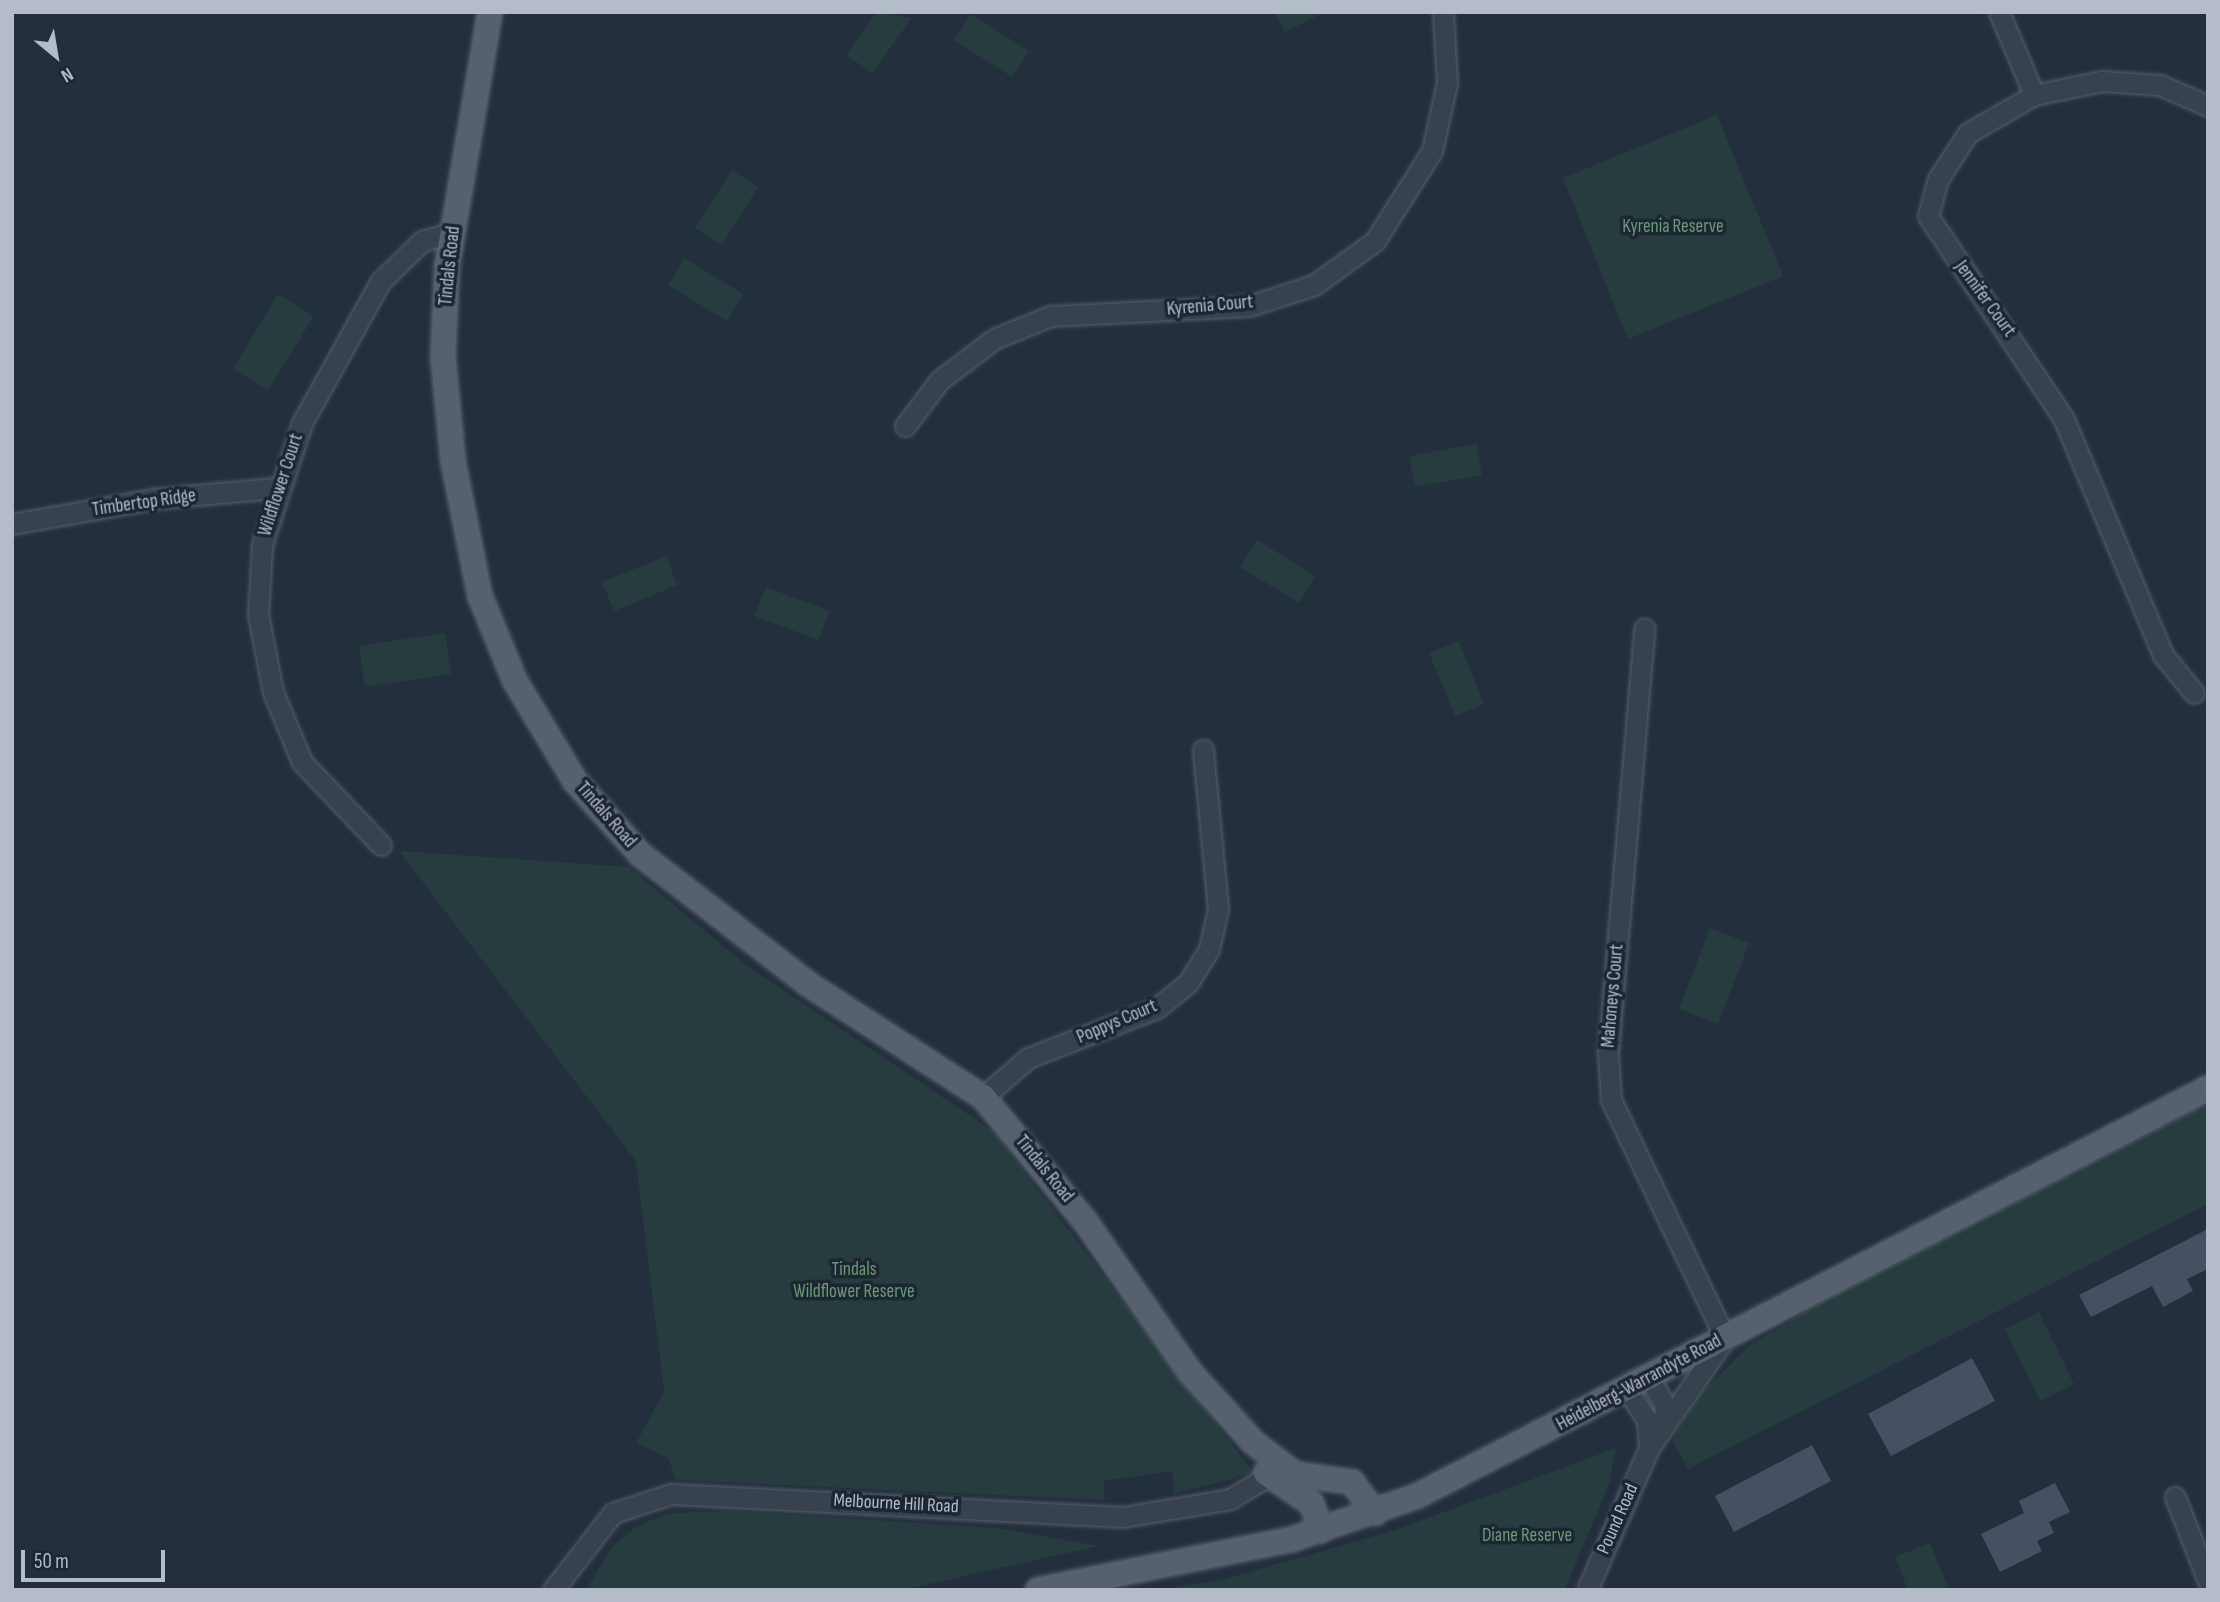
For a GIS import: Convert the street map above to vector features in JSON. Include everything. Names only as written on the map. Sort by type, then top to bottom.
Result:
[{"type":"main road","name":"Tindals Road","points":[[490,12],[453,232],[443,358],[453,461],[480,596],[515,681],[575,781],[639,854],[726,926],[984,1097],[1085,1221],[1208,1393],[1274,1470],[1312,1504],[1321,1531]]},
{"type":"main road","name":"Heidelberg-Warrandyte Road","points":[[1038,1590],[1321,1531],[1376,1513],[1638,1384],[2208,1088]]},
{"type":"main road","name":"Tindals Road","points":[[1274,1470],[1307,1478],[1352,1482],[1376,1513]]},
{"type":"street","name":"Kyrenia Court","points":[[905,426],[940,380],[993,339],[1050,316],[1250,306],[1314,285],[1375,241],[1433,151],[1447,83],[1443,12]]},
{"type":"street","points":[[1999,12],[2034,95]]},
{"type":"street","name":"Jennifer Court","points":[[2194,693],[2163,655],[2064,419],[1928,216],[1938,179],[1968,133],[2034,95],[2102,81],[2160,85],[2208,106]]},
{"type":"street","name":"Wildflower Court","points":[[381,845],[302,762],[273,692],[258,615],[262,545],[276,488],[302,423],[380,282],[422,241],[453,232]]},
{"type":"street","name":"Timbertop Ridge","points":[[12,524],[152,499],[276,488]]},
{"type":"street","name":"Mahoneys Court","points":[[1644,629],[1608,1053],[1611,1100],[1725,1338]]},
{"type":"street","name":"Poppys Court","points":[[984,1097],[1028,1058],[1157,1008],[1188,983],[1209,950],[1218,909],[1203,750]]},
{"type":"street","name":"Pound Road","points":[[1587,1590],[1649,1448],[1725,1338]]},
{"type":"street","points":[[1638,1384],[1666,1409],[1663,1428]]},
{"type":"street","points":[[1638,1384],[1647,1420],[1649,1448]]},
{"type":"street","name":"Melbourne Hill Road","points":[[553,1590],[613,1513],[671,1494],[1112,1517],[1218,1503],[1252,1491],[1274,1470]]},
{"type":"street","points":[[2175,1497],[2208,1581]]},
{"type":"green space","points":[[877,12],[912,18],[872,73],[846,55]]},
{"type":"green space","points":[[1275,12],[1325,12],[1285,32]]},
{"type":"green space","points":[[971,14],[1029,51],[1012,77],[954,40]]},
{"type":"green space","name":"Kyrenia Reserve","points":[[1717,115],[1783,276],[1628,339],[1563,178]]},
{"type":"green space","points":[[732,170],[758,187],[722,245],[695,228]]},
{"type":"green space","points":[[685,258],[743,294],[727,321],[668,285]]},
{"type":"green space","points":[[278,294],[314,316],[268,390],[233,369]]},
{"type":"green space","points":[[1477,444],[1482,475],[1415,487],[1409,456]]},
{"type":"green space","points":[[1257,540],[1315,576],[1299,603],[1240,567]]},
{"type":"green space","points":[[666,556],[677,585],[614,611],[602,582]]},
{"type":"green space","points":[[766,587],[830,611],[818,640],[754,616]]},
{"type":"green space","points":[[445,633],[451,674],[365,687],[359,646]]},
{"type":"green space","points":[[1459,641],[1484,704],[1455,716],[1429,653]]},
{"type":"green space","name":"Tindals Wildflower Reserve","points":[[399,851],[629,867],[743,963],[993,1131],[1254,1473],[1174,1494],[1172,1471],[1104,1481],[1105,1500],[676,1480],[668,1458],[636,1443],[664,1392],[636,1161]]},
{"type":"green space","points":[[1710,928],[1749,943],[1718,1024],[1679,1009]]},
{"type":"green space","points":[[2208,1103],[2208,1204],[1688,1469],[1672,1440],[1699,1395],[1750,1345],[1839,1291]]},
{"type":"green space","points":[[2039,1312],[2074,1384],[2040,1401],[2005,1329]]},
{"type":"green space","name":"Diane Reserve","points":[[1616,1448],[1610,1481],[1565,1590],[1157,1590],[1218,1581],[1396,1530]]},
{"type":"green space","points":[[733,1511],[996,1528],[1099,1546],[902,1590],[586,1590],[612,1547],[635,1527],[669,1513]]},
{"type":"green space","points":[[1930,1543],[1949,1590],[1908,1590],[1895,1557]]},
{"type":"building","points":[[2208,1229],[2208,1269],[2187,1279],[2193,1291],[2163,1307],[2152,1286],[2091,1317],[2079,1295]]},
{"type":"building","points":[[1972,1358],[1995,1401],[1891,1456],[1868,1414]]},
{"type":"building","points":[[1812,1445],[1831,1481],[1734,1532],[1715,1496]]},
{"type":"building","points":[[2055,1483],[2070,1512],[2049,1522],[2054,1533],[2037,1541],[2042,1551],[2000,1572],[1981,1534],[2024,1513],[2019,1501]]}]
